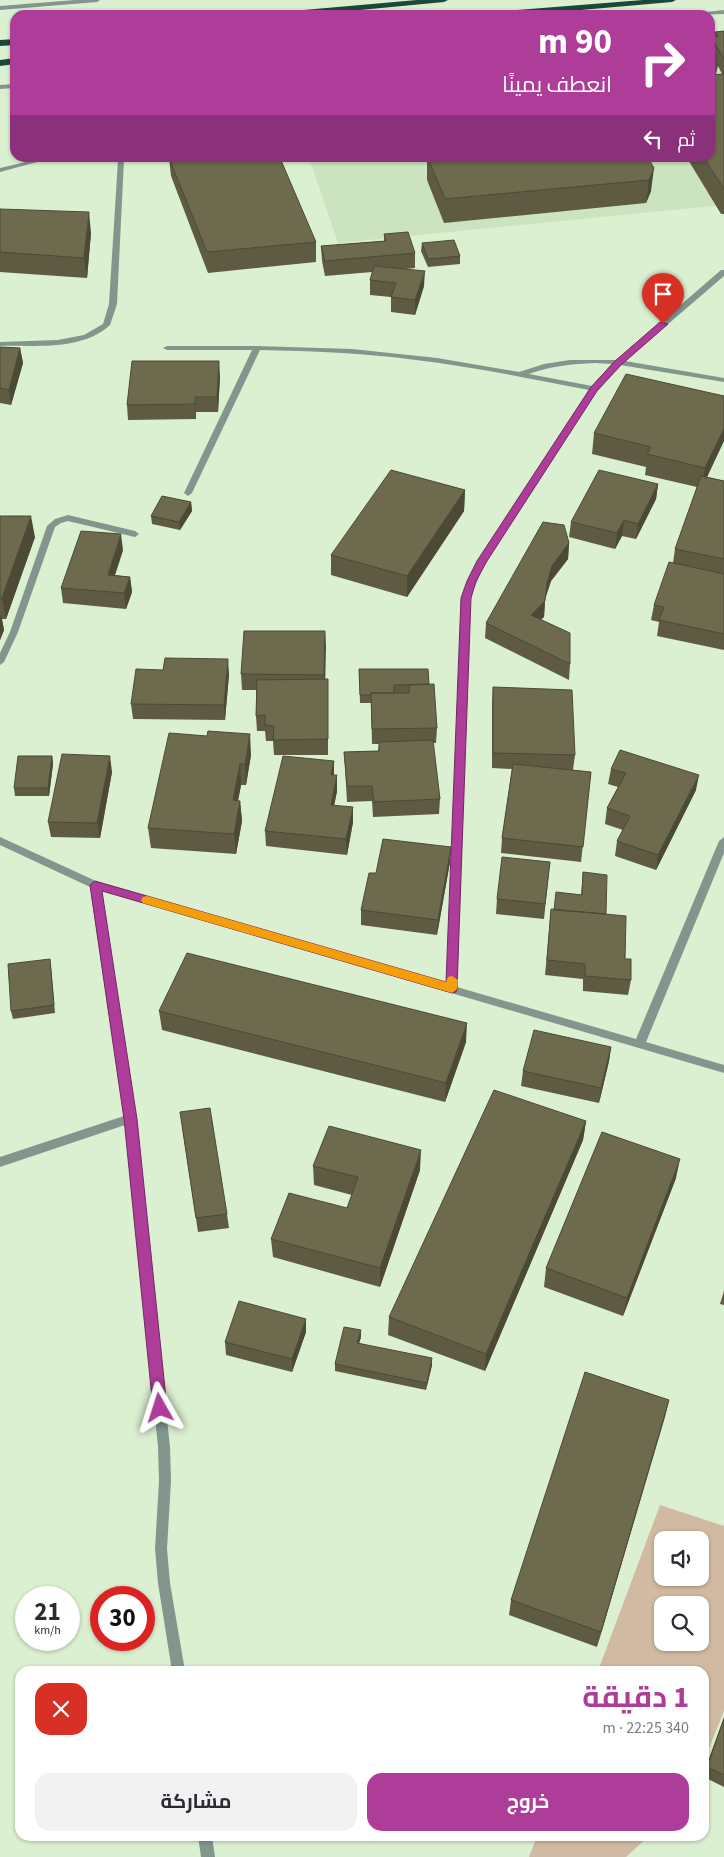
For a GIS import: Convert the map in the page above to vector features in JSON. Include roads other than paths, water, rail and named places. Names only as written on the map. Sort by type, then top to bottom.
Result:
[{"type":"highway","points":[[335,10],[444,0]]},
{"type":"highway","points":[[553,10],[672,0]]},
{"type":"street","points":[[0,8],[97,0]]},
{"type":"street","points":[[0,170],[33,162]]},
{"type":"street","points":[[0,344],[58,342],[86,337],[106,325],[113,304],[121,162]]},
{"type":"street","points":[[452,989],[466,598],[472,581],[482,561],[594,389],[618,363],[724,272]]},
{"type":"street","points":[[167,348],[340,350],[415,357],[520,374],[594,389]]},
{"type":"street","points":[[188,493],[258,348]]},
{"type":"street","points":[[520,374],[545,365],[573,360],[618,363],[724,380]]},
{"type":"street","points":[[0,662],[14,632],[51,526],[58,521],[68,518],[135,534]]},
{"type":"street","points":[[640,1043],[724,841]]},
{"type":"street","points":[[1,842],[95,885],[724,1069]]},
{"type":"street","points":[[95,885],[130,1119],[164,1447],[165,1481],[161,1549],[164,1584],[177,1666]]},
{"type":"street","points":[[0,1162],[130,1119]]},
{"type":"street","points":[[205,1841],[208,1857]]}]
